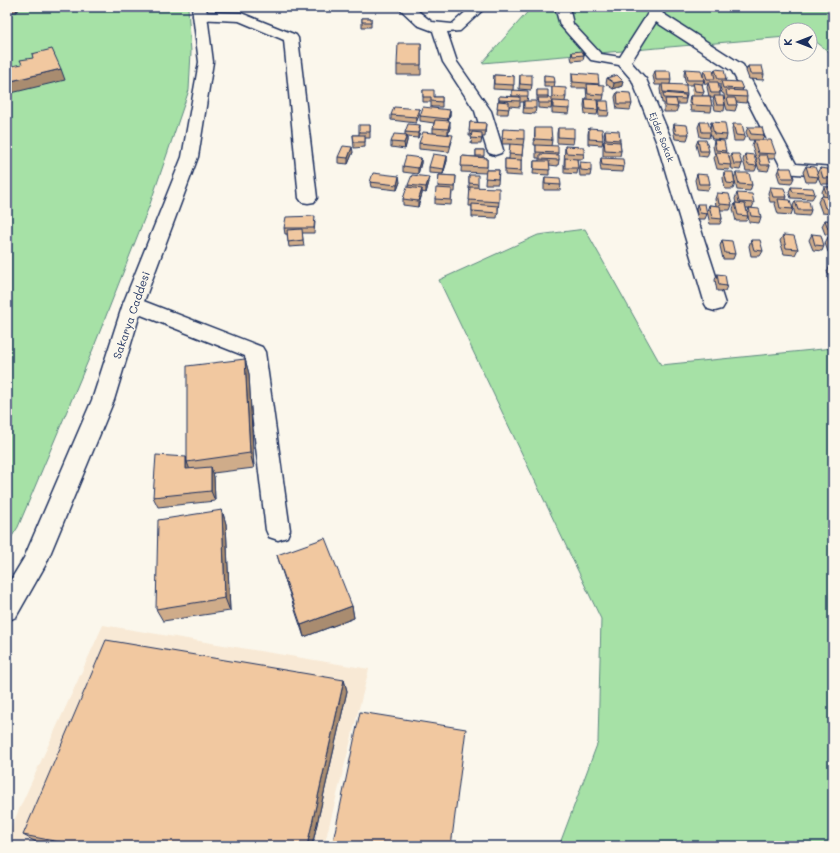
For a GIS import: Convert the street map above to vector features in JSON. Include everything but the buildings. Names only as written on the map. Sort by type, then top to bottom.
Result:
[{"type":"street","points":[[405,7],[420,22],[439,29],[455,28],[479,7]]},
{"type":"street","points":[[562,7],[567,25],[596,57],[624,62],[657,11],[738,68],[790,169],[833,172]]},
{"type":"street","points":[[200,12],[241,17],[291,38],[308,198]]},
{"type":"street","name":"Sakarya Caddesi","points":[[7,609],[34,564],[103,400],[133,304],[190,157],[206,62],[200,12]]},
{"type":"street","points":[[439,29],[450,62],[483,111],[495,150]]},
{"type":"street","name":"Ejder Sokak","points":[[624,62],[639,79],[666,146],[715,304]]},
{"type":"street","points":[[133,304],[255,352],[278,530]]},
{"type":"shaded area","points":[[103,625],[369,669],[324,846],[7,846],[7,836]]},
{"type":"green space","points":[[7,7],[188,7],[191,52],[189,90],[150,204],[93,349],[18,527],[7,544]]},
{"type":"green space","points":[[532,7],[833,7],[833,55],[818,43],[818,22],[778,22],[778,38],[482,63]]},
{"type":"green space","points":[[585,229],[661,365],[833,348],[833,846],[559,846],[598,742],[601,619],[439,280],[538,235]]}]
